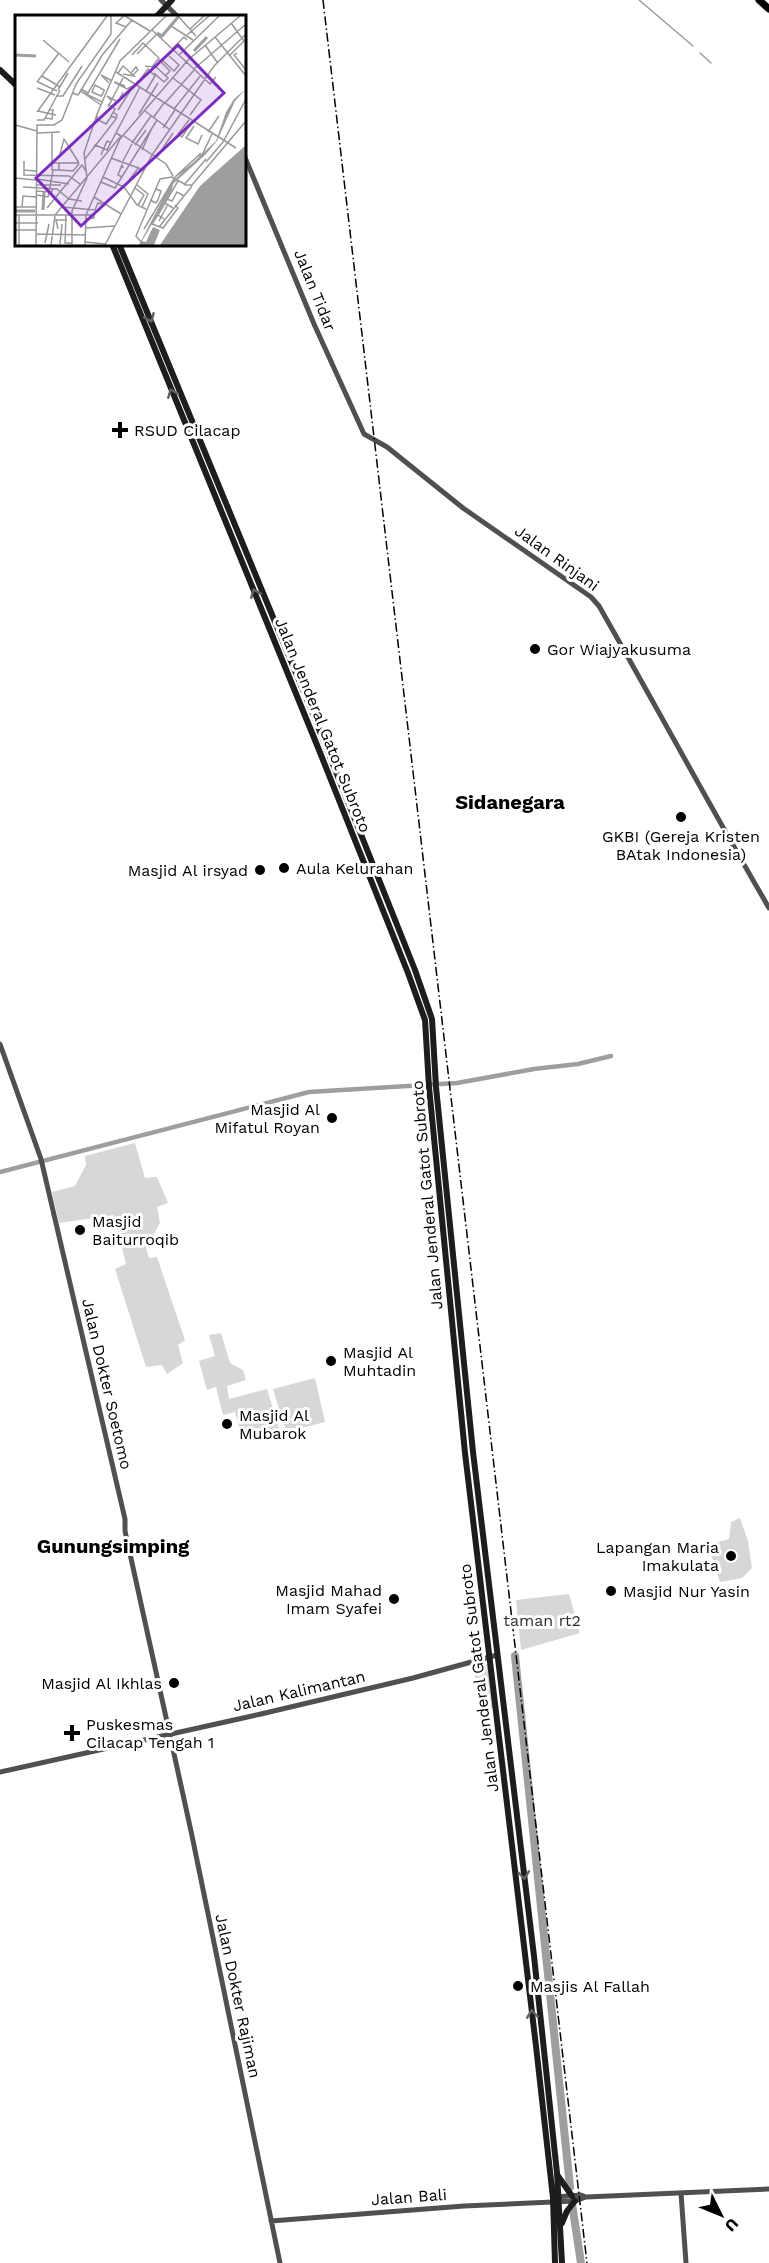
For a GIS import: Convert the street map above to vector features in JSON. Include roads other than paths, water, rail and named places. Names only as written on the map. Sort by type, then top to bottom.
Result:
[{"type":"highway","points":[[759,0],[769,9]]},
{"type":"main road","points":[[158,15],[169,3]]},
{"type":"main road","points":[[0,70],[15,84]]},
{"type":"main road","name":"Jalan Jenderal Gatot Subroto","points":[[113,246],[301,705],[421,1007],[432,1083],[489,1659],[505,1773],[554,2200]]},
{"type":"main road","name":"Jalan Jenderal Gatot Subroto","points":[[120,246],[313,714],[428,1005],[435,1045],[432,1083]]},
{"type":"main road","points":[[150,339],[158,336]]},
{"type":"main road","name":"Jalan Jenderal Gatot Subroto","points":[[451,1267],[534,1956],[557,2173],[554,2200]]},
{"type":"main road","points":[[557,2173],[574,2198],[561,2225]]},
{"type":"main road","points":[[554,2200],[561,2225],[562,2263]]},
{"type":"main road","points":[[554,2200],[555,2263]]},
{"type":"street","points":[[161,0],[169,3]]},
{"type":"street","name":"Jalan Tidar","points":[[246,160],[314,324],[364,434]]},
{"type":"street","name":"Jalan Rinjani","points":[[364,434],[387,447],[463,508],[591,597],[653,701],[703,795],[769,908]]},
{"type":"street","name":"Jalan Dokter Soetomo","points":[[0,1044],[41,1159],[125,1519],[125,1531],[169,1734]]},
{"type":"street","name":"Jalan Kalimantan","points":[[0,1772],[489,1659],[497,1655]]},
{"type":"street","name":"Jalan Dokter Rajiman","points":[[169,1734],[280,2263]]},
{"type":"street","name":"Jalan Bali","points":[[272,2221],[586,2197],[769,2189]]},
{"type":"street","points":[[681,2193],[686,2263]]},
{"type":"waterway","points":[[639,0],[693,46]]},
{"type":"waterway","points":[[700,53],[711,63]]},
{"type":"waterway","points":[[0,1172],[309,1092],[457,1083],[534,1069],[578,1064],[611,1056]]},
{"type":"waterway","points":[[515,1656],[570,2187]]},
{"type":"waterway","points":[[572,2204],[581,2263]]},
{"type":"railway","points":[[323,0],[587,2263]]},
{"type":"place","name":"RSUD Cilacap","points":[[120,430]]},
{"type":"place","name":"Gor Wiajyakusuma","points":[[535,649]]},
{"type":"place","name":"GKBI (Gereja Kristen BAtak Indonesia)","points":[[681,817]]},
{"type":"place","name":"Aula Kelurahan","points":[[284,868]]},
{"type":"place","name":"Masjid Al irsyad","points":[[260,870]]},
{"type":"place","name":"Masjid Al Mifatul Royan","points":[[332,1118]]},
{"type":"place","name":"Masjid Baiturroqib","points":[[80,1230]]},
{"type":"place","name":"Masjid Al Muhtadin","points":[[331,1361]]},
{"type":"place","name":"Masjid Al Mubarok","points":[[227,1424]]},
{"type":"place","name":"Lapangan Maria Imakulata","points":[[731,1556]]},
{"type":"place","name":"Masjid Nur Yasin","points":[[611,1591]]},
{"type":"place","name":"Masjid Mahad Imam Syafei","points":[[394,1599]]},
{"type":"place","name":"Masjid Al Ikhlas","points":[[174,1683]]},
{"type":"place","name":"Puskesmas Cilacap Tengah 1","points":[[72,1733]]},
{"type":"place","name":"Masjis Al Fallah","points":[[518,1986]]},
{"type":"district","name":"Sidanegara","points":[[510,802]]},
{"type":"district","name":"Gunungsimping","points":[[113,1546]]},
{"type":"park label","name":"taman rt2","points":[[542,1620]]}]
